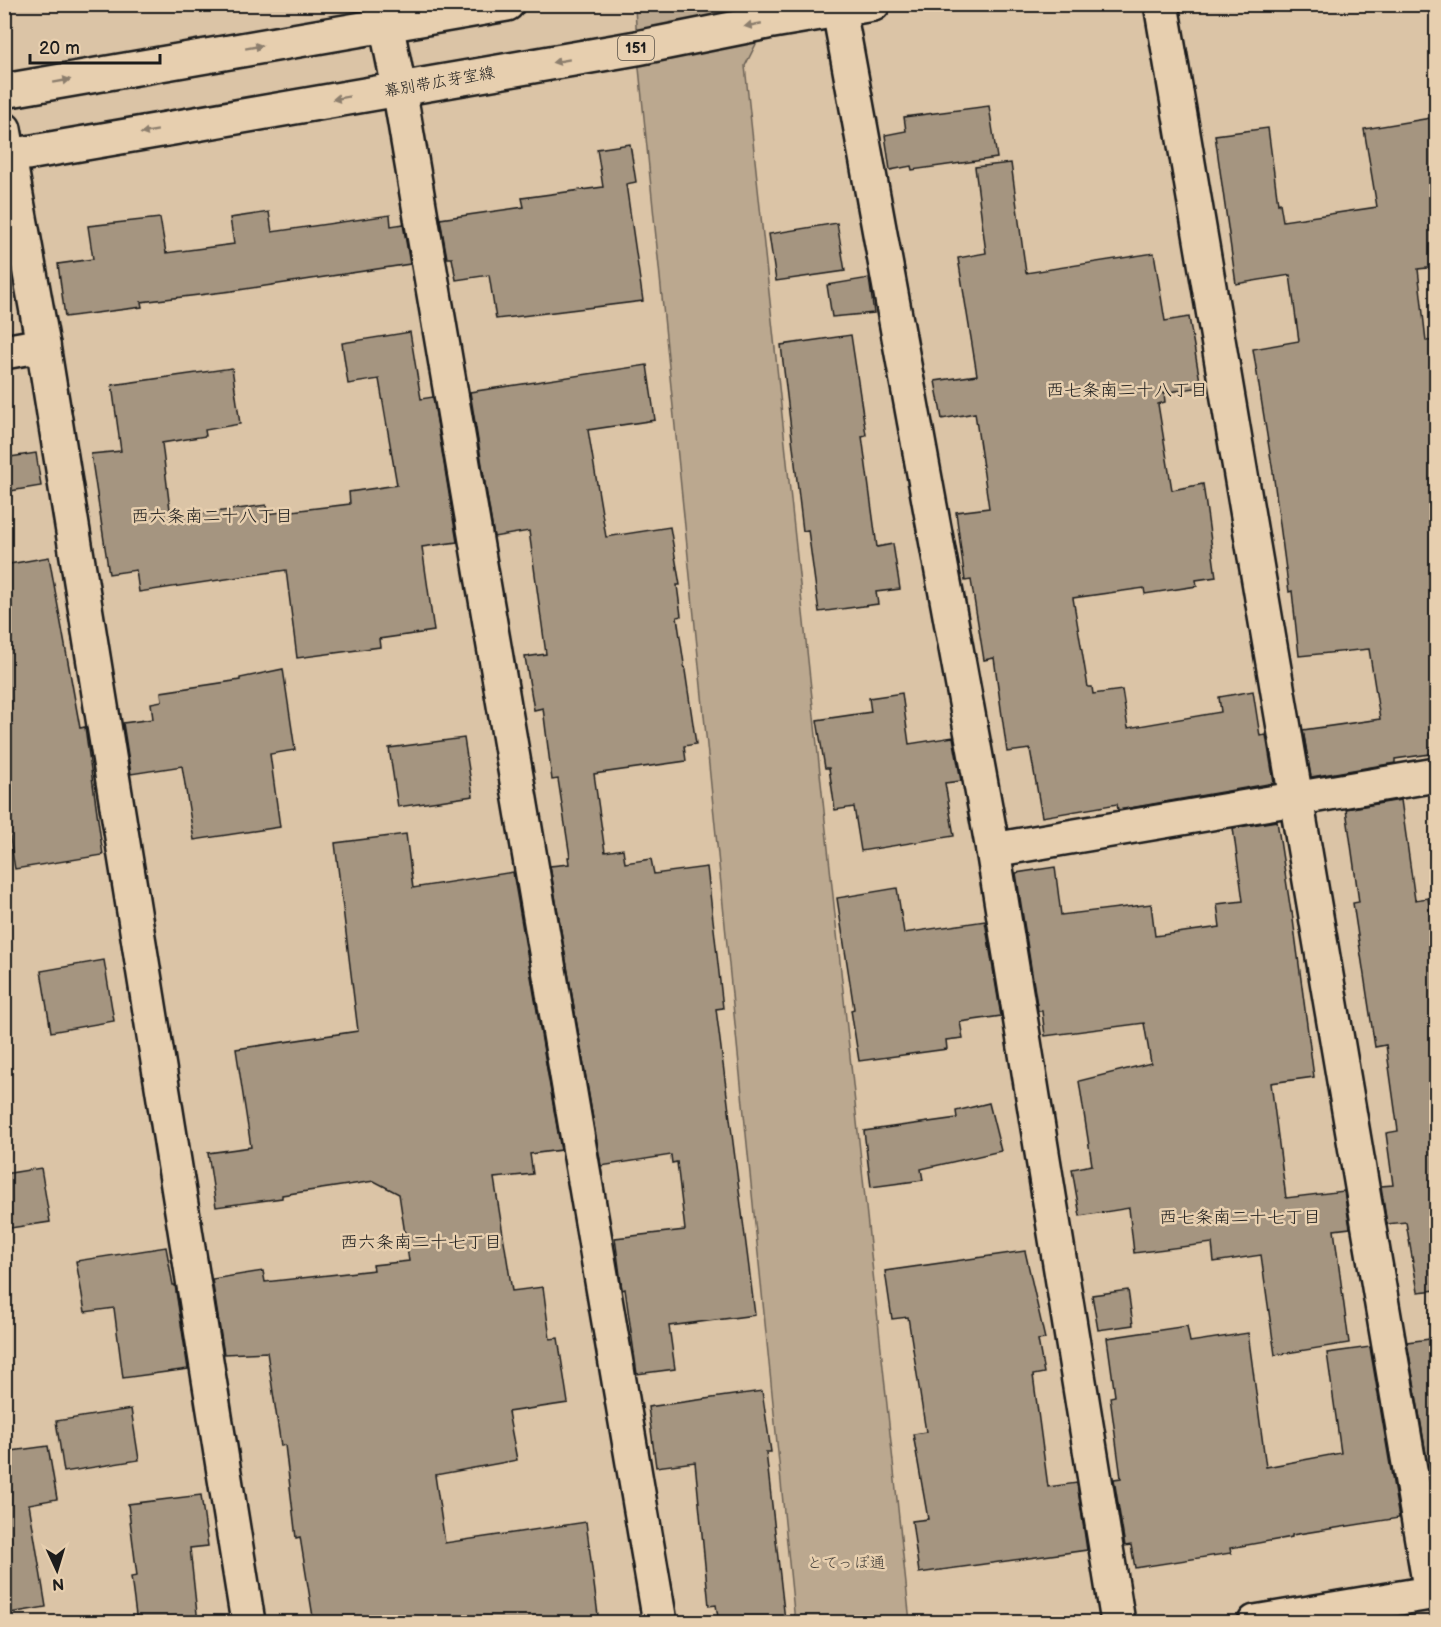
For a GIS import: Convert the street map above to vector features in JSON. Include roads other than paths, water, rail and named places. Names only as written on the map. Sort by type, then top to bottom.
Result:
[{"type":"street","points":[[4,91],[384,15],[507,4]]},
{"type":"street","name":"幕別帯広芽室線","points":[[6,147],[399,88],[637,48],[873,4]]},
{"type":"street","points":[[1161,4],[1295,799],[1434,1592],[1255,1623]]},
{"type":"street","points":[[839,10],[993,850],[1118,1623]]},
{"type":"street","points":[[384,15],[399,88],[660,1623]]},
{"type":"street","points":[[6,147],[43,345],[248,1623]]},
{"type":"street","points":[[4,352],[43,345]]},
{"type":"street","points":[[993,850],[1437,775]]},
{"type":"district","name":"西七条南二十八丁目","points":[[1127,390]]},
{"type":"district","name":"西六条南二十八丁目","points":[[212,516]]},
{"type":"district","name":"西七条南二十七丁目","points":[[1240,1217]]},
{"type":"district","name":"西六条南二十七丁目","points":[[421,1242]]},
{"type":"park label","name":"とてっぽ通","points":[[846,1562]]}]
